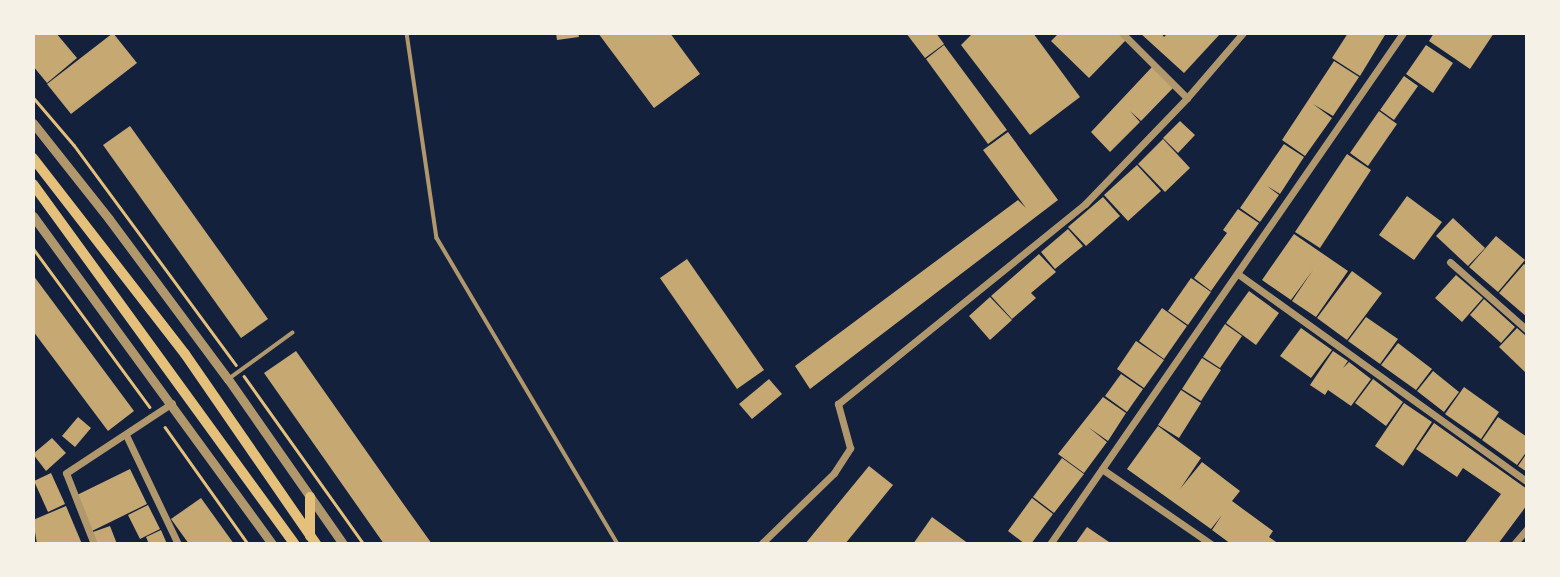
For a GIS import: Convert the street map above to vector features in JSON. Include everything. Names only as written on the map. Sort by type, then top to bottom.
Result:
[{"type":"main road","points":[[33,158],[185,354],[313,540]]},
{"type":"main road","points":[[33,184],[295,544]]},
{"type":"main road","points":[[310,497],[313,540]]},
{"type":"street","points":[[1122,33],[1187,98]]},
{"type":"street","points":[[761,544],[834,473],[850,448],[838,404],[1085,204],[1187,98],[1242,33]]},
{"type":"street","points":[[1050,544],[1402,36],[1393,33]]},
{"type":"street","points":[[33,123],[110,219],[228,379],[343,544]]},
{"type":"street","points":[[33,216],[172,403],[272,544]]},
{"type":"street","points":[[1450,262],[1527,330]]},
{"type":"street","points":[[1238,274],[1527,482]]},
{"type":"street","points":[[94,544],[66,473],[172,403]]},
{"type":"street","points":[[126,435],[178,544]]},
{"type":"street","points":[[1102,469],[1211,544]]},
{"type":"street","points":[[1514,544],[1527,529]]},
{"type":"lane","points":[[407,33],[437,238],[618,544]]},
{"type":"lane","points":[[228,379],[292,333]]},
{"type":"path","points":[[33,97],[74,145],[364,544]]},
{"type":"path","points":[[33,248],[150,407]]},
{"type":"path","points":[[165,427],[248,544]]},
{"type":"building","points":[[33,33],[56,33],[77,58],[47,83],[33,66]]},
{"type":"building","points":[[113,33],[137,63],[71,114],[47,84]]},
{"type":"building","points":[[556,33],[578,33],[579,37],[557,40]]},
{"type":"building","points":[[598,33],[670,33],[700,74],[654,108]]},
{"type":"building","points":[[906,33],[936,33],[944,44],[925,58]]},
{"type":"building","points":[[973,33],[1033,33],[1080,97],[1030,135],[961,45]]},
{"type":"building","points":[[1059,33],[1121,33],[1127,39],[1089,78],[1051,41]]},
{"type":"building","points":[[1140,33],[1161,33],[1164,37],[1168,33],[1221,33],[1184,73]]},
{"type":"building","points":[[1348,33],[1385,35],[1360,76],[1332,58]]},
{"type":"building","points":[[1434,33],[1494,33],[1470,69],[1429,41]]},
{"type":"building","points":[[944,45],[1007,130],[988,144],[926,59]]},
{"type":"building","points":[[1426,45],[1453,63],[1433,93],[1406,74]]},
{"type":"building","points":[[1334,61],[1359,77],[1333,116],[1313,104],[1332,118],[1305,156],[1282,140]]},
{"type":"building","points":[[1152,67],[1173,88],[1141,121],[1130,111],[1140,122],[1110,152],[1091,132]]},
{"type":"building","points":[[1404,76],[1418,86],[1394,120],[1380,110]]},
{"type":"building","points":[[1379,111],[1397,124],[1368,166],[1350,153]]},
{"type":"building","points":[[1180,121],[1195,135],[1178,153],[1163,138]]},
{"type":"building","points":[[130,126],[268,319],[241,338],[103,145]]},
{"type":"building","points":[[1008,132],[1058,200],[810,389],[795,366],[1018,200],[1026,208],[983,150]]},
{"type":"building","points":[[1163,139],[1190,168],[1165,192],[1138,164]]},
{"type":"building","points":[[1284,144],[1304,157],[1280,194],[1267,186],[1279,195],[1260,222],[1240,208]]},
{"type":"building","points":[[1347,154],[1371,170],[1320,248],[1295,232]]},
{"type":"building","points":[[1137,165],[1161,191],[1128,221],[1104,195]]},
{"type":"building","points":[[1407,196],[1442,222],[1414,260],[1379,235]]},
{"type":"building","points":[[1103,197],[1120,216],[1086,246],[1068,227]]},
{"type":"building","points":[[1238,209],[1259,223],[1211,291],[1194,278],[1227,233],[1223,230]]},
{"type":"building","points":[[1453,218],[1485,248],[1468,266],[1436,236]]},
{"type":"building","points":[[1068,229],[1083,246],[1055,269],[1041,252]]},
{"type":"building","points":[[1294,234],[1348,271],[1316,317],[1292,301],[1313,270],[1291,300],[1262,280]]},
{"type":"building","points":[[1496,236],[1525,260],[1498,292],[1469,267]]},
{"type":"building","points":[[1039,254],[1056,272],[1031,293],[1036,298],[1012,319],[991,296]]},
{"type":"building","points":[[687,259],[764,370],[737,389],[660,278]]},
{"type":"building","points":[[1524,264],[1527,266],[1527,317],[1499,293]]},
{"type":"building","points":[[1352,271],[1382,293],[1347,340],[1317,318]]},
{"type":"building","points":[[33,275],[134,411],[108,431],[33,331]]},
{"type":"building","points":[[1456,275],[1483,298],[1462,322],[1435,298]]},
{"type":"building","points":[[1191,278],[1211,292],[1188,325],[1168,311]]},
{"type":"building","points":[[1249,291],[1279,313],[1256,345],[1226,323]]},
{"type":"building","points":[[990,297],[1012,320],[990,340],[969,316]]},
{"type":"building","points":[[1484,299],[1515,327],[1501,343],[1470,315]]},
{"type":"building","points":[[1162,308],[1187,326],[1164,359],[1139,341]]},
{"type":"building","points":[[1366,317],[1398,339],[1380,364],[1348,341]]},
{"type":"building","points":[[1225,324],[1242,336],[1220,368],[1203,357]]},
{"type":"building","points":[[1301,328],[1332,350],[1311,378],[1280,356]]},
{"type":"building","points":[[1517,328],[1527,337],[1527,374],[1499,347]]},
{"type":"building","points":[[1136,341],[1164,360],[1144,388],[1117,369]]},
{"type":"building","points":[[1398,343],[1432,369],[1416,390],[1381,365]]},
{"type":"building","points":[[296,351],[432,544],[384,544],[264,373]]},
{"type":"building","points":[[1333,351],[1348,361],[1343,368],[1349,362],[1371,379],[1351,406],[1328,390],[1325,395],[1310,385]]},
{"type":"building","points":[[1202,358],[1221,370],[1201,401],[1182,389]]},
{"type":"building","points":[[1433,371],[1459,392],[1444,412],[1417,391]]},
{"type":"building","points":[[1121,374],[1143,389],[1127,412],[1105,396]]},
{"type":"building","points":[[769,379],[782,394],[752,419],[739,404]]},
{"type":"building","points":[[1373,379],[1403,402],[1386,426],[1355,403]]},
{"type":"building","points":[[1464,387],[1499,412],[1481,439],[1445,414]]},
{"type":"building","points":[[1181,390],[1201,403],[1179,438],[1158,425]]},
{"type":"building","points":[[1103,397],[1126,413],[1108,441],[1088,427],[1107,442],[1084,473],[1058,454]]},
{"type":"building","points":[[1404,403],[1432,422],[1403,466],[1375,446]]},
{"type":"building","points":[[78,417],[91,428],[75,447],[62,436]]},
{"type":"building","points":[[1498,417],[1527,437],[1527,451],[1517,465],[1482,440]]},
{"type":"building","points":[[1434,423],[1527,489],[1527,505],[1498,544],[1464,544],[1501,494],[1463,468],[1457,477],[1416,449]]},
{"type":"building","points":[[1158,426],[1201,458],[1180,489],[1202,462],[1240,491],[1232,501],[1273,531],[1269,537],[1279,544],[1231,544],[1212,530],[1222,515],[1211,529],[1127,469]]},
{"type":"building","points":[[52,438],[66,453],[46,471],[33,454]]},
{"type":"building","points":[[1527,453],[1527,472],[1518,466]]},
{"type":"building","points":[[1062,458],[1084,474],[1054,513],[1033,497]]},
{"type":"building","points":[[869,466],[893,485],[845,544],[805,544]]},
{"type":"building","points":[[130,469],[147,504],[90,532],[77,495]]},
{"type":"building","points":[[51,473],[65,504],[48,512],[34,481]]},
{"type":"building","points":[[201,498],[234,544],[189,544],[171,519]]},
{"type":"building","points":[[1032,498],[1053,514],[1031,544],[1025,544],[1008,531]]},
{"type":"building","points":[[148,505],[160,529],[140,539],[128,515]]},
{"type":"building","points":[[66,506],[82,544],[37,544],[33,520]]},
{"type":"building","points":[[932,517],[969,544],[913,544]]},
{"type":"building","points":[[110,526],[117,544],[95,544],[90,533]]},
{"type":"building","points":[[1087,527],[1112,544],[1075,544]]},
{"type":"building","points":[[161,530],[167,544],[149,544],[146,537]]}]
